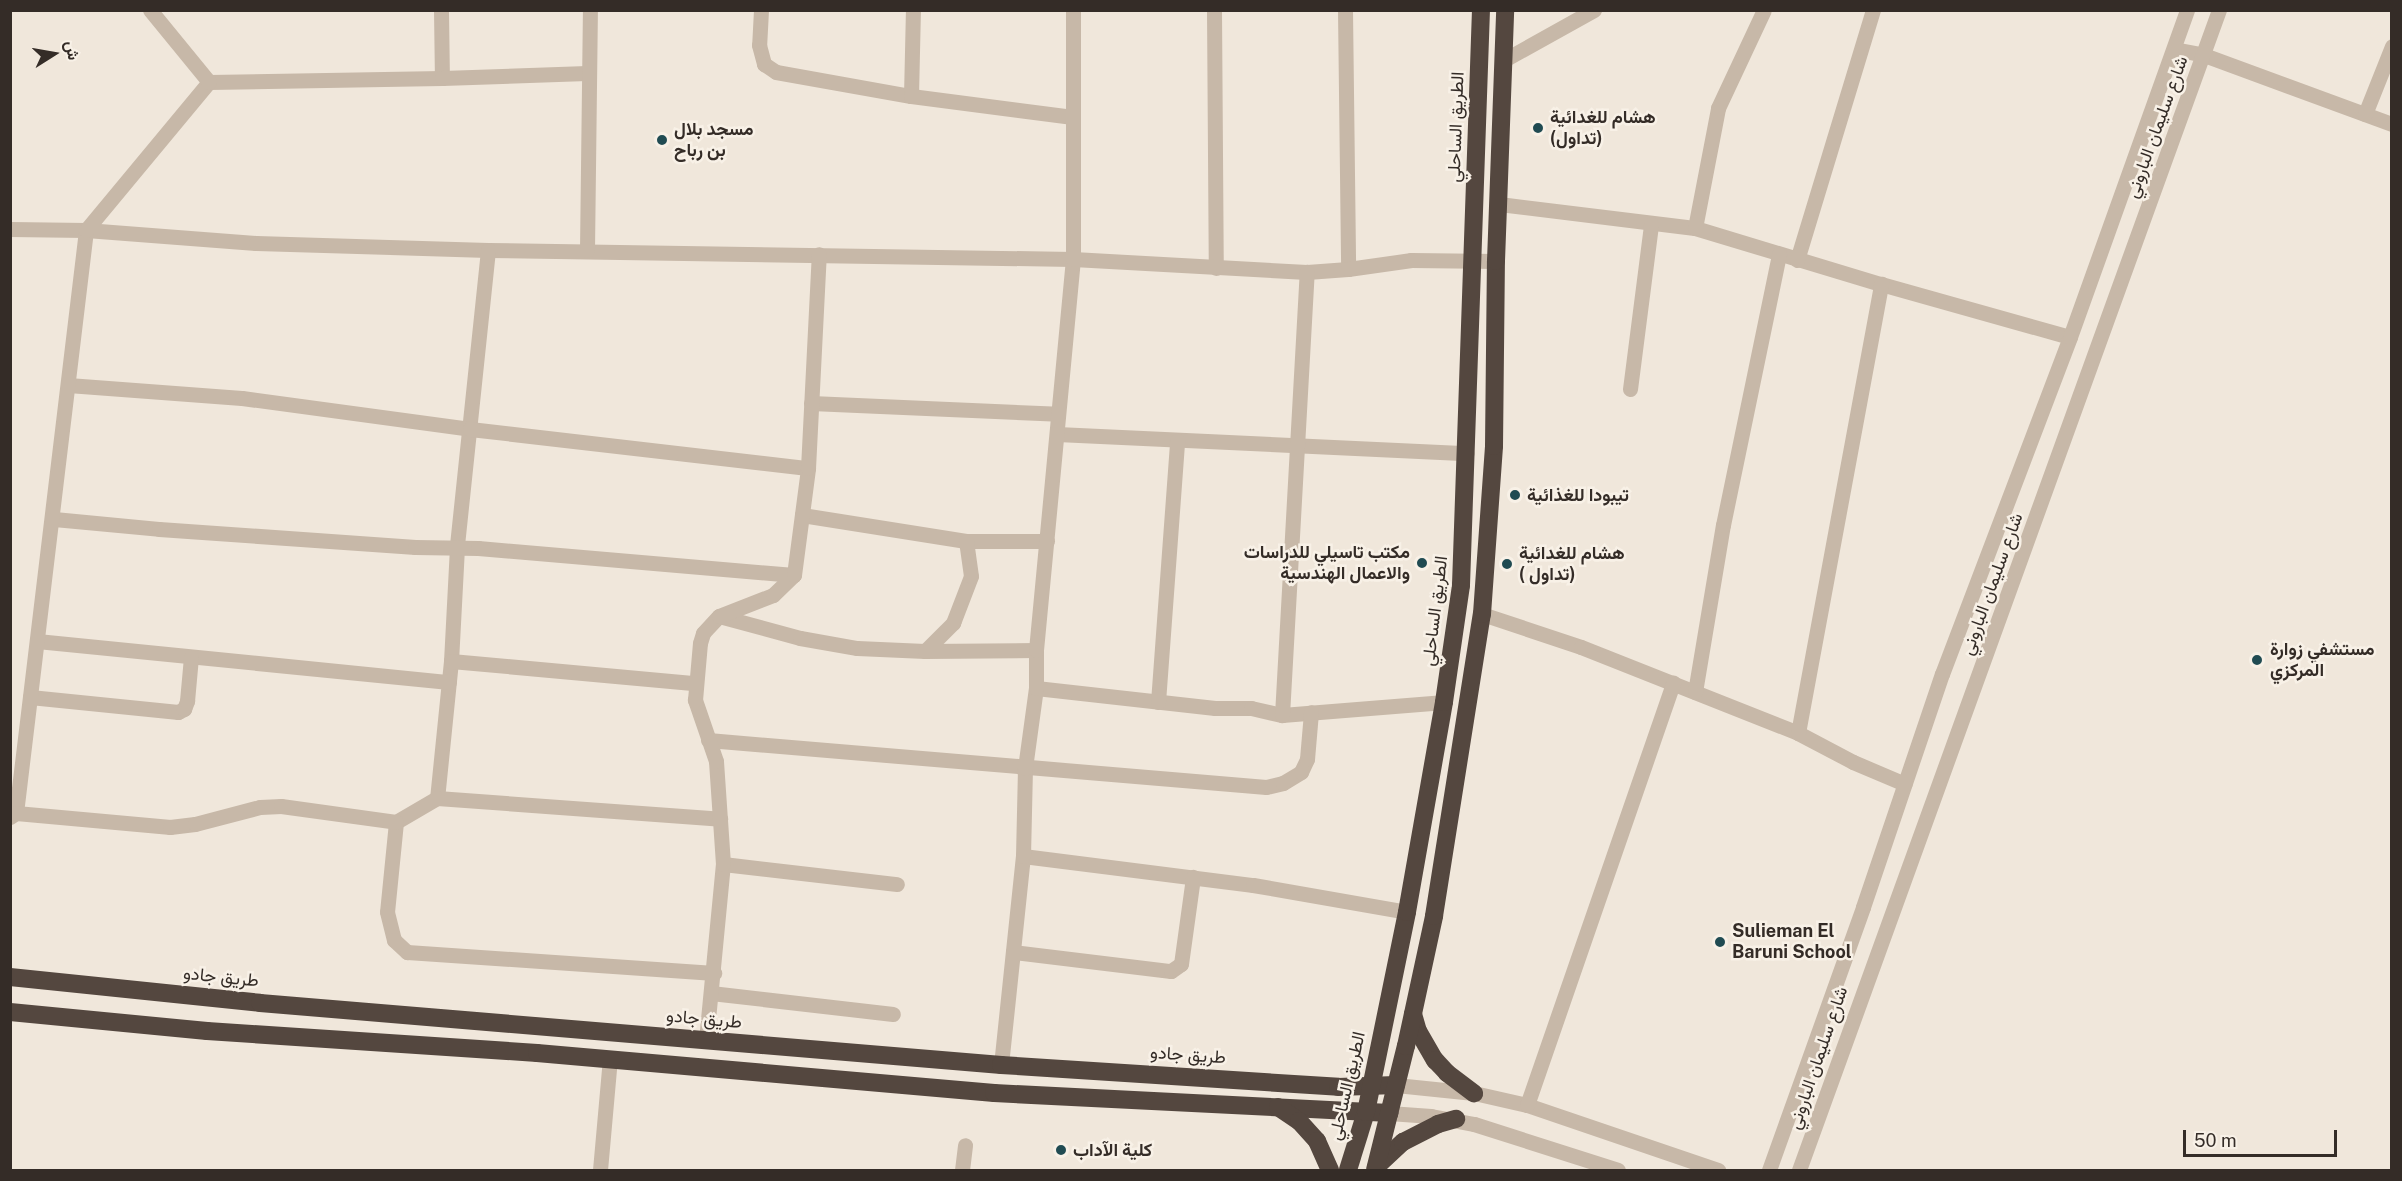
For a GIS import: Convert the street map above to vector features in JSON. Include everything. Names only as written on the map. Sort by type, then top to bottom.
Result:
[{"type":"highway","name":"الطريق الساحلي","points":[[1348,1170],[1366,1112],[1407,912],[1444,702],[1461,585],[1481,10]]},
{"type":"highway","points":[[1375,1170],[1434,916],[1482,614],[1494,446],[1496,261],[1505,10]]},
{"type":"highway","name":"طريق جادو","points":[[10,977],[260,1003],[1001,1065],[1338,1087],[1396,1085]]},
{"type":"highway","points":[[10,1012],[207,1031],[610,1059],[994,1093],[1389,1113]]},
{"type":"highway","points":[[1413,1014],[1422,1038],[1436,1060],[1460,1084],[1474,1093]]},
{"type":"highway","points":[[1277,1106],[1299,1121],[1317,1141],[1330,1170]]},
{"type":"highway","points":[[1375,1170],[1388,1155],[1412,1137],[1438,1124],[1456,1119]]},
{"type":"street","points":[[150,10],[209,82]]},
{"type":"street","points":[[441,10],[442,78]]},
{"type":"street","points":[[587,250],[587,73],[590,10]]},
{"type":"street","points":[[761,10],[759,45],[764,64],[776,72],[911,96],[1073,117]]},
{"type":"street","points":[[911,96],[913,10]]},
{"type":"street","points":[[1001,1065],[1023,856],[1025,768],[1036,688],[1036,650],[1072,259],[1073,10]]},
{"type":"street","points":[[1214,10],[1216,268]]},
{"type":"street","points":[[1345,10],[1348,269]]},
{"type":"street","points":[[1504,60],[1594,10]]},
{"type":"street","points":[[1695,228],[1718,108],[1764,10]]},
{"type":"street","points":[[1797,260],[1873,10]]},
{"type":"street","name":"شارع سليمان الباروني","points":[[1769,1170],[1942,674],[2070,337],[2187,10]]},
{"type":"street","name":"شارع سليمان الباروني","points":[[1799,1170],[1868,974],[1975,689],[2219,10]]},
{"type":"street","points":[[2365,114],[2391,45]]},
{"type":"street","points":[[2174,49],[2204,55],[2391,124]]},
{"type":"street","points":[[587,73],[209,82],[87,230],[54,519],[13,815],[170,826],[195,824],[260,807],[281,806],[396,822],[437,798],[720,819]]},
{"type":"street","points":[[1499,204],[1695,228],[1757,245],[1797,260],[2070,337]]},
{"type":"street","points":[[1630,389],[1651,224]]},
{"type":"street","points":[[10,229],[87,230],[256,243],[488,250],[1072,259],[1306,272],[1411,260],[1496,261]]},
{"type":"street","points":[[437,798],[451,661],[457,547],[488,250]]},
{"type":"street","points":[[706,1040],[723,864],[716,761],[699,717],[694,683],[703,633],[719,615],[773,595],[794,575],[808,468],[819,254]]},
{"type":"street","points":[[1695,692],[1723,525],[1779,254]]},
{"type":"street","points":[[1282,715],[1306,272]]},
{"type":"street","points":[[1798,733],[1881,284]]},
{"type":"street","points":[[68,385],[242,398],[470,429],[808,468]]},
{"type":"street","points":[[811,403],[1058,414]]},
{"type":"street","points":[[1057,434],[1467,453]]},
{"type":"street","points":[[1158,702],[1177,441]]},
{"type":"street","points":[[802,515],[966,541],[1047,541]]},
{"type":"street","points":[[54,519],[159,530],[457,547],[794,575]]},
{"type":"street","points":[[925,651],[953,623],[957,614],[971,576],[966,541]]},
{"type":"street","points":[[1482,614],[1581,647],[1798,733],[1853,762],[1905,784]]},
{"type":"street","points":[[719,615],[800,638],[845,646],[925,651],[1036,650]]},
{"type":"street","points":[[37,641],[449,682]]},
{"type":"street","points":[[30,698],[178,712],[184,709],[187,700],[191,657]]},
{"type":"street","points":[[451,661],[694,683]]},
{"type":"street","points":[[1527,1105],[1673,683]]},
{"type":"street","points":[[1036,688],[1215,708],[1251,708],[1282,715],[1444,702]]},
{"type":"street","points":[[708,740],[1266,787],[1283,783],[1301,772],[1307,759],[1311,712]]},
{"type":"street","points":[[396,822],[387,912],[394,940],[407,952],[714,973]]},
{"type":"street","points":[[1023,856],[1193,877],[1407,912]]},
{"type":"street","points":[[723,864],[897,884]]},
{"type":"street","points":[[1013,952],[1166,971],[1178,968],[1181,964],[1193,877]]},
{"type":"street","points":[[711,993],[892,1014]]},
{"type":"street","points":[[600,1170],[610,1059]]},
{"type":"street","points":[[1396,1085],[1474,1093],[1527,1105],[1718,1170]]},
{"type":"street","points":[[1389,1113],[1456,1119],[1578,1165],[1618,1170]]},
{"type":"street","points":[[962,1170],[965,1145]]},
{"type":"place","name":"هشام للغدائية (تداول)","points":[[1538,128]]},
{"type":"place","name":"مسجد بلال بن رباح","points":[[662,140]]},
{"type":"place","name":"تيبودا للغذائية","points":[[1515,495]]},
{"type":"place","name":"مكتب تاسيلي للدراسات والاعمال الهندسية","points":[[1422,563]]},
{"type":"place","name":"هشام للغدائية ( تداول)","points":[[1507,564]]},
{"type":"place","name":"مستشفي زوارة المركزي","points":[[2257,660]]},
{"type":"place","name":"Sulieman El Baruni School","points":[[1720,942]]},
{"type":"place","name":"كلية الآداب","points":[[1061,1150]]}]
